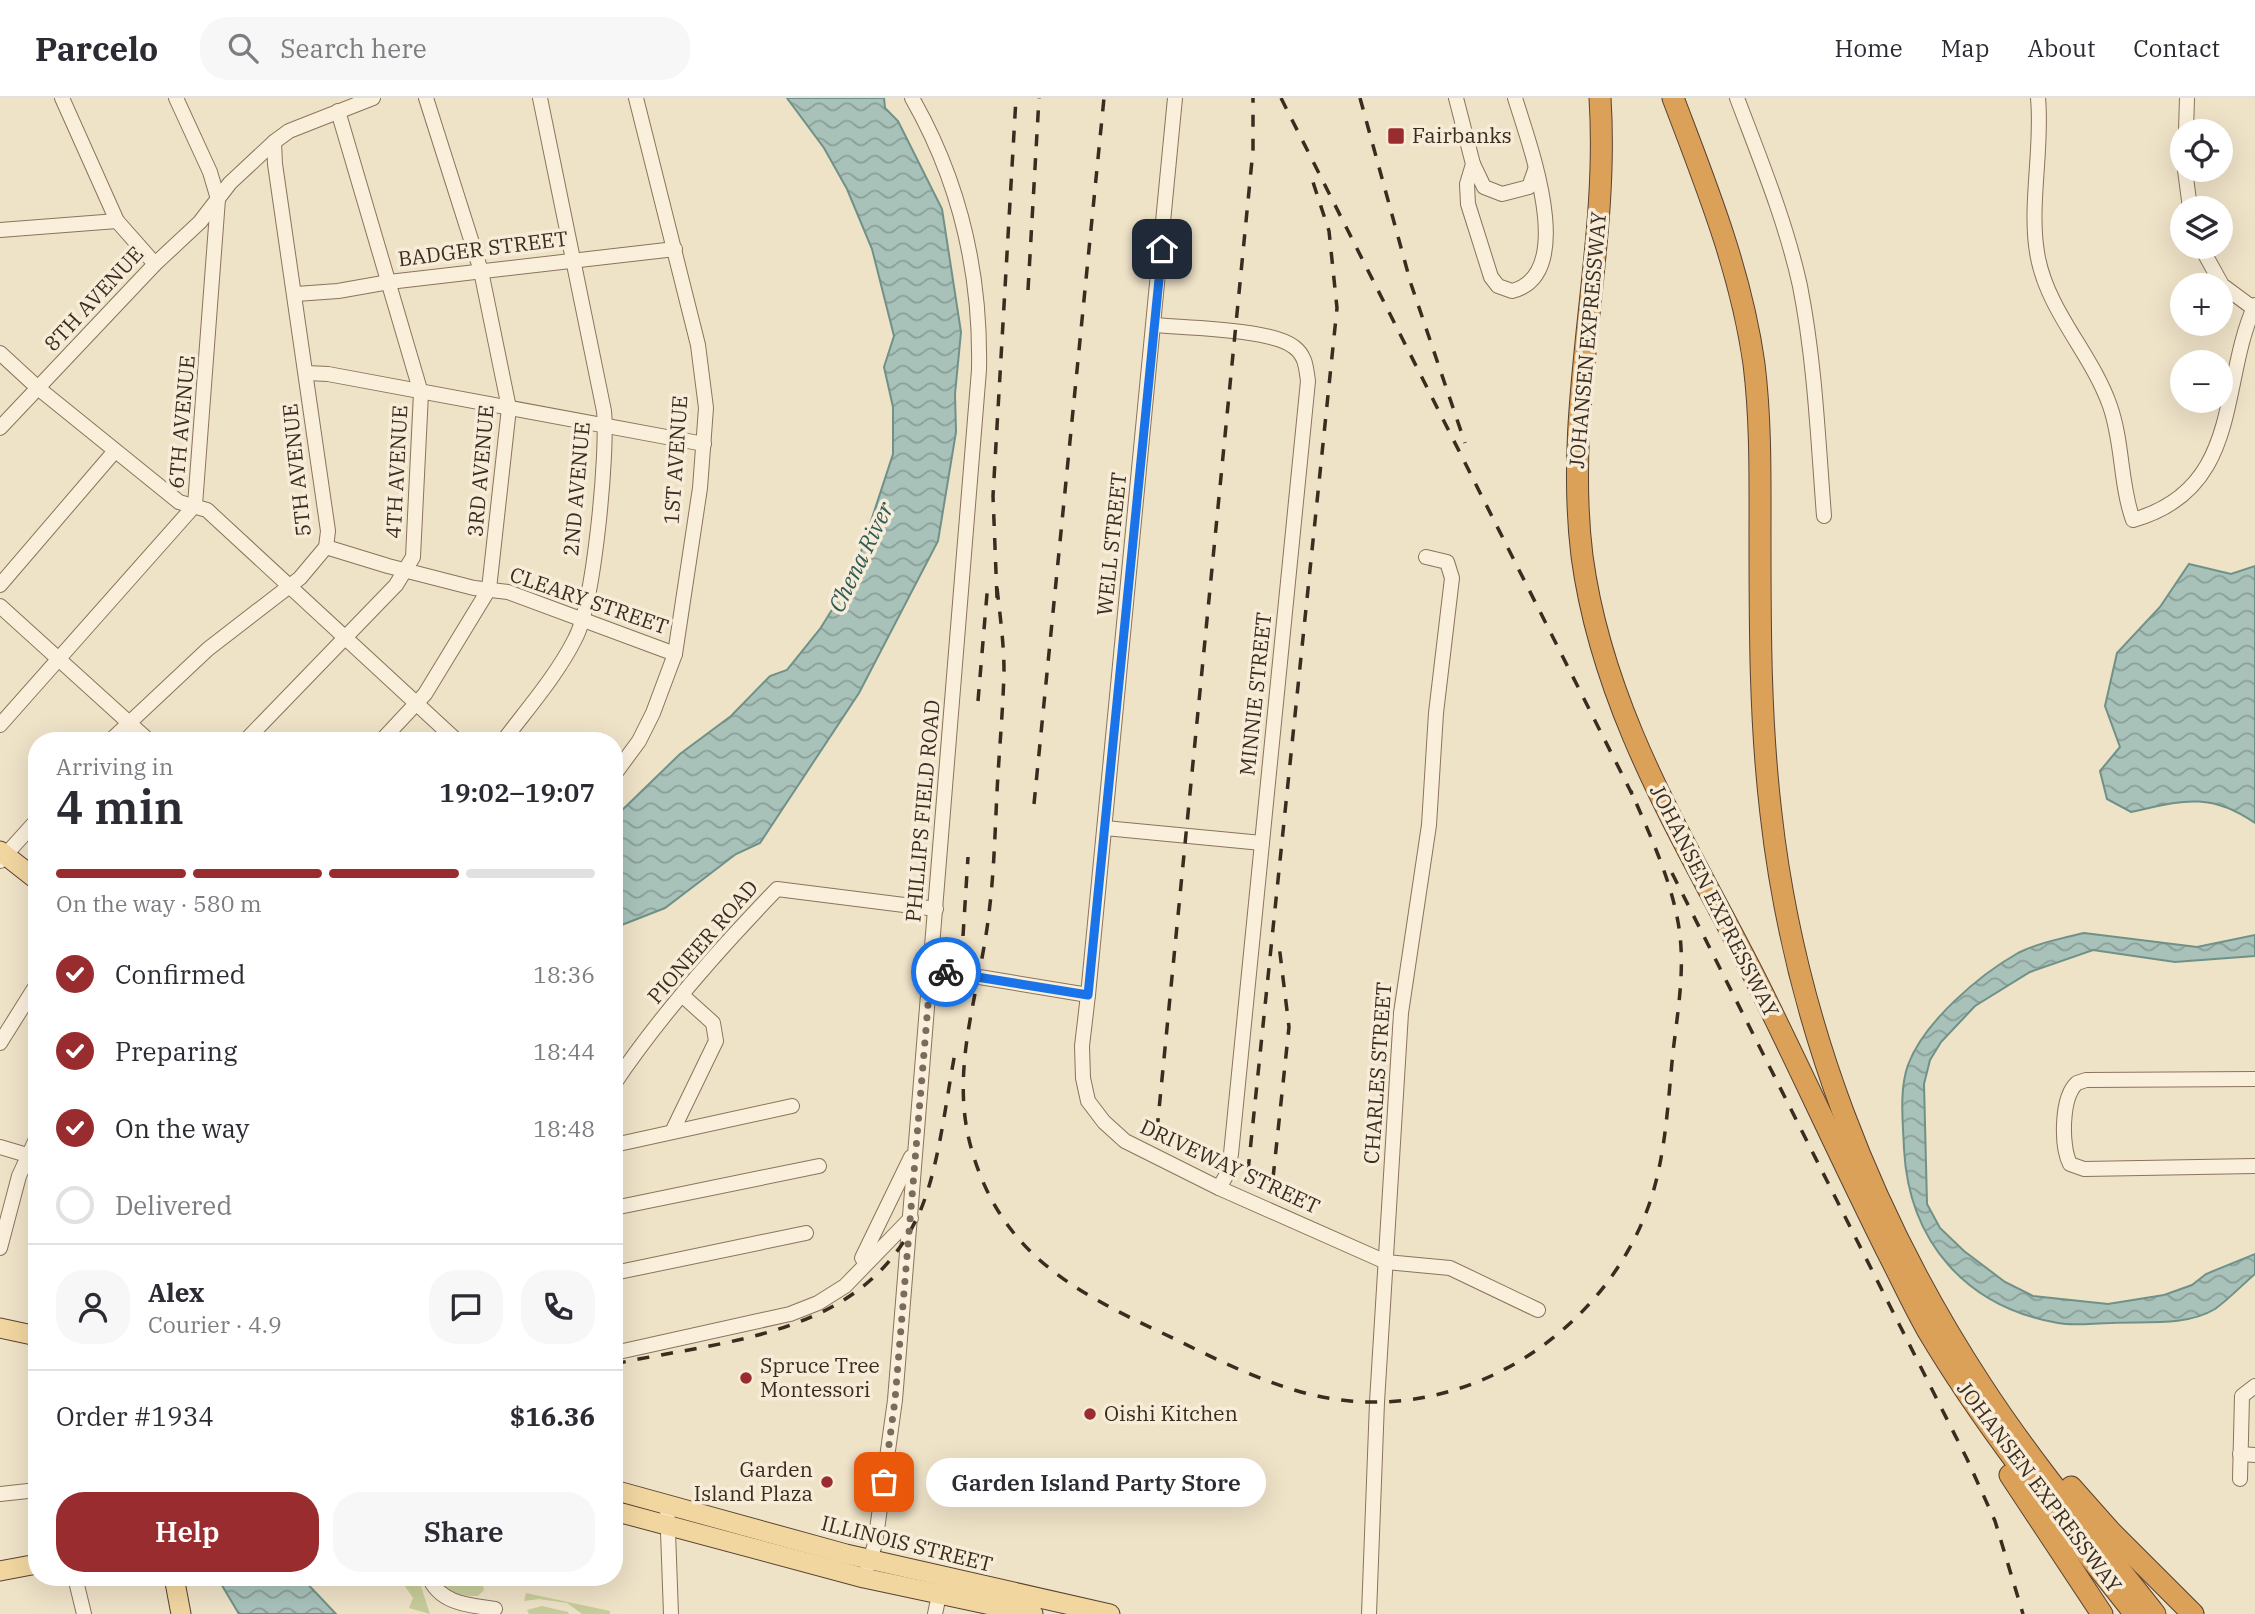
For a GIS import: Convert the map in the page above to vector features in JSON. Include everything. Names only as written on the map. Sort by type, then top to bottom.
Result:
[{"type":"highway","name":"JOHANSEN EXPRESSWAY","points":[[1600,98],[1600,214],[1580,391],[1577,473],[1585,573],[1605,666],[1633,741],[1755,978],[1926,1327],[1975,1406],[2015,1462],[2134,1614]]},
{"type":"highway","name":"JOHANSEN EXPRESSWAY","points":[[1673,98],[1730,254],[1754,364],[1760,431],[1764,743],[1777,856],[1796,958],[1840,1104],[1880,1202],[1942,1323],[2036,1463],[2155,1614]]},
{"type":"highway","points":[[1926,1327],[1980,1429],[2102,1614]]},
{"type":"highway","points":[[1992,1401],[2110,1531],[2193,1614]]},
{"type":"main road","points":[[2,856],[28,874]]},
{"type":"main road","points":[[0,1328],[28,1334]]},
{"type":"main road","name":"ILLINOIS STREET","points":[[623,1492],[867,1569],[937,1604],[1033,1614]]},
{"type":"main road","name":"ILLINOIS STREET","points":[[623,1514],[667,1526],[867,1569],[1110,1614]]},
{"type":"main road","points":[[0,1571],[28,1566]]},
{"type":"main road","points":[[176,1586],[181,1614]]},
{"type":"street","points":[[62,98],[117,221],[155,264]]},
{"type":"street","name":"6TH AVENUE","points":[[0,726],[60,662],[195,505],[215,277],[218,199],[210,172],[176,98]]},
{"type":"street","name":"8TH AVENUE","points":[[0,428],[274,142],[289,131],[373,98]]},
{"type":"street","name":"3RD AVENUE","points":[[390,732],[417,703],[489,589],[509,408],[481,271],[426,98]]},
{"type":"street","name":"2ND AVENUE","points":[[511,732],[568,652],[582,619],[597,520],[605,425],[540,98]]},
{"type":"street","name":"1ST AVENUE","points":[[623,763],[639,741],[653,713],[675,654],[704,444],[706,408],[698,345],[636,98]]},
{"type":"street","name":"PHILLIPS FIELD ROAD","points":[[867,1569],[895,1400],[979,370],[979,326],[972,261],[961,212],[938,148],[912,98]]},
{"type":"street","name":"WELL STREET","points":[[1088,995],[1175,98]]},
{"type":"street","points":[[1456,98],[1473,164],[1484,187],[1502,194],[1530,187],[1535,165]]},
{"type":"street","points":[[1473,164],[1468,184],[1468,204],[1486,268],[1498,286],[1512,291],[1531,283],[1541,266],[1545,218],[1535,165],[1516,98]]},
{"type":"street","points":[[1737,98],[1771,190],[1799,284],[1811,349],[1824,516]]},
{"type":"street","points":[[2038,98],[2039,152],[2035,234],[2038,258],[2056,306],[2110,404],[2133,520],[2172,501],[2192,484],[2210,460],[2224,430],[2239,354],[2254,307],[2222,285],[2208,259]]},
{"type":"street","points":[[2186,98],[2186,119]]},
{"type":"street","name":"4TH AVENUE","points":[[254,732],[347,638],[407,571],[413,557],[421,393],[338,111]]},
{"type":"street","name":"5TH AVENUE","points":[[119,732],[208,649],[289,586],[326,547],[328,531],[274,142]]},
{"type":"street","points":[[0,231],[117,221]]},
{"type":"street","name":"BADGER STREET","points":[[296,294],[675,249]]},
{"type":"street","name":"MINNIE STREET","points":[[1155,325],[1275,338],[1294,346],[1306,360],[1307,406],[1231,1154],[1227,1174],[1219,1188]]},
{"type":"street","points":[[0,352],[114,452],[179,502],[206,510],[448,732]]},
{"type":"street","points":[[307,373],[328,374],[704,444]]},
{"type":"street","points":[[0,585],[114,452]]},
{"type":"street","name":"CLEARY STREET","points":[[326,547],[407,571],[508,592],[675,654]]},
{"type":"street","name":"CHARLES STREET","points":[[1369,1614],[1401,1013],[1429,825],[1436,713],[1452,578],[1447,562],[1426,557]]},
{"type":"street","points":[[0,606],[139,732]]},
{"type":"street","points":[[1105,828],[1262,843]]},
{"type":"street","points":[[2,856],[28,829]]},
{"type":"street","name":"PIONEER ROAD","points":[[623,1071],[720,949],[778,890],[936,909]]},
{"type":"street","points":[[931,969],[1088,995]]},
{"type":"street","name":"DRIVEWAY STREET","points":[[1088,995],[1082,1046],[1083,1078],[1088,1101],[1104,1122],[1125,1141],[1219,1188],[1386,1262],[1450,1268],[1538,1310]]},
{"type":"street","points":[[672,1132],[716,1041],[713,1023],[682,996]]},
{"type":"street","points":[[0,1043],[28,998]]},
{"type":"street","points":[[2255,1079],[2086,1080],[2077,1083],[2069,1095],[2066,1126],[2067,1158],[2075,1167],[2084,1169],[2255,1166]]},
{"type":"street","points":[[623,1143],[792,1106]]},
{"type":"street","points":[[845,1286],[870,1247],[905,1174],[917,1140]]},
{"type":"street","points":[[0,1147],[28,1155]]},
{"type":"street","points":[[0,1248],[28,1165]]},
{"type":"street","points":[[623,1206],[819,1166]]},
{"type":"street","points":[[623,1351],[790,1314],[818,1303],[845,1286],[911,1218]]},
{"type":"street","points":[[623,1271],[806,1233]]},
{"type":"street","points":[[2240,1479],[2248,1455],[2242,1396],[2255,1386]]},
{"type":"street","points":[[0,1494],[28,1491]]},
{"type":"street","points":[[667,1504],[671,1614]]},
{"type":"street","points":[[77,1586],[83,1614]]},
{"type":"street","points":[[433,1586],[445,1598],[495,1609]]},
{"type":"green space","points":[[405,1586],[421,1586],[430,1614],[409,1608],[413,1598]]},
{"type":"green space","points":[[444,1586],[483,1586],[484,1590],[478,1596],[459,1594]]},
{"type":"green space","points":[[526,1593],[610,1611],[610,1614],[582,1614],[567,1603],[539,1599],[524,1601]]},
{"type":"green space","points":[[542,1606],[569,1614],[529,1614],[527,1610]]},
{"type":"water","name":"Chena River","points":[[787,98],[884,98],[885,108],[898,121],[942,209],[961,332],[955,394],[956,432],[938,541],[859,693],[760,843],[736,854],[665,908],[623,924],[623,809],[680,754],[731,716],[770,676],[787,670],[820,629],[853,576],[893,454],[893,407],[884,367],[894,336],[872,249],[847,189],[824,148]]},
{"type":"water","points":[[2189,564],[2231,574],[2255,566],[2255,823],[2223,806],[2209,803],[2180,802],[2131,812],[2107,799],[2100,771],[2120,747],[2105,706],[2117,653],[2160,607]]},
{"type":"water","points":[[2084,933],[2197,947],[2255,935],[2255,956],[2175,962],[2093,950],[2030,972],[1975,1006],[1941,1042],[1930,1060],[1924,1084],[1927,1204],[1940,1228],[1964,1251],[2005,1282],[2033,1296],[2108,1304],[2164,1295],[2192,1285],[2206,1274],[2255,1254],[2255,1274],[2215,1309],[2191,1319],[2064,1324],[2025,1315],[1996,1302],[1970,1285],[1948,1265],[1931,1241],[1917,1213],[1908,1183],[1904,1149],[1903,1085],[1908,1065],[1926,1032],[1954,1001],[2003,962],[2034,946]]},
{"type":"water","points":[[222,1586],[310,1586],[336,1614],[239,1614]]},
{"type":"railway","points":[[997,598],[993,496],[1016,98]]},
{"type":"railway","points":[[1028,290],[1039,98]]},
{"type":"railway","points":[[1034,804],[1104,98]]},
{"type":"railway","points":[[1157,1130],[1253,150],[1253,98]]},
{"type":"railway","points":[[1281,98],[1634,798]]},
{"type":"railway","points":[[1360,98],[1411,284],[1465,443]]},
{"type":"railway","points":[[1248,1171],[1337,308],[1329,231],[1311,176]]},
{"type":"railway","points":[[978,701],[988,582]]},
{"type":"railway","points":[[997,588],[1004,671],[993,868],[985,943],[964,1061],[965,1121],[972,1151],[985,1186],[1001,1216],[1043,1263],[1096,1300],[1126,1316],[1275,1384],[1300,1392],[1350,1401],[1399,1401],[1447,1392],[1492,1375],[1535,1351],[1573,1321],[1605,1285],[1632,1244],[1651,1199],[1663,1145],[1679,1003],[1681,954],[1678,922],[1670,888],[1631,791]]},
{"type":"railway","points":[[963,936],[968,857]]},
{"type":"railway","points":[[1672,873],[1967,1459],[1995,1521],[2023,1614]]},
{"type":"railway","points":[[1273,1178],[1289,1027],[1279,945]]},
{"type":"railway","points":[[623,1362],[704,1347],[792,1325],[831,1307],[867,1283],[897,1251],[921,1209],[937,1153],[955,1053]]},
{"type":"way so far","points":[[884,1482],[895,1400],[931,969],[946,972]]},
{"type":"place","name":"Fairbanks","points":[[1396,136]]},
{"type":"place","name":"Spruce Tree Montessori","points":[[746,1378]]},
{"type":"place","name":"Oishi Kitchen","points":[[1090,1414]]},
{"type":"place","name":"Garden Island Plaza","points":[[827,1482]]},
{"type":"place","name":"Garden Island Party Store","points":[[884,1482]]},
{"type":"route","points":[[946,972],[1088,995],[1162,249]]}]
